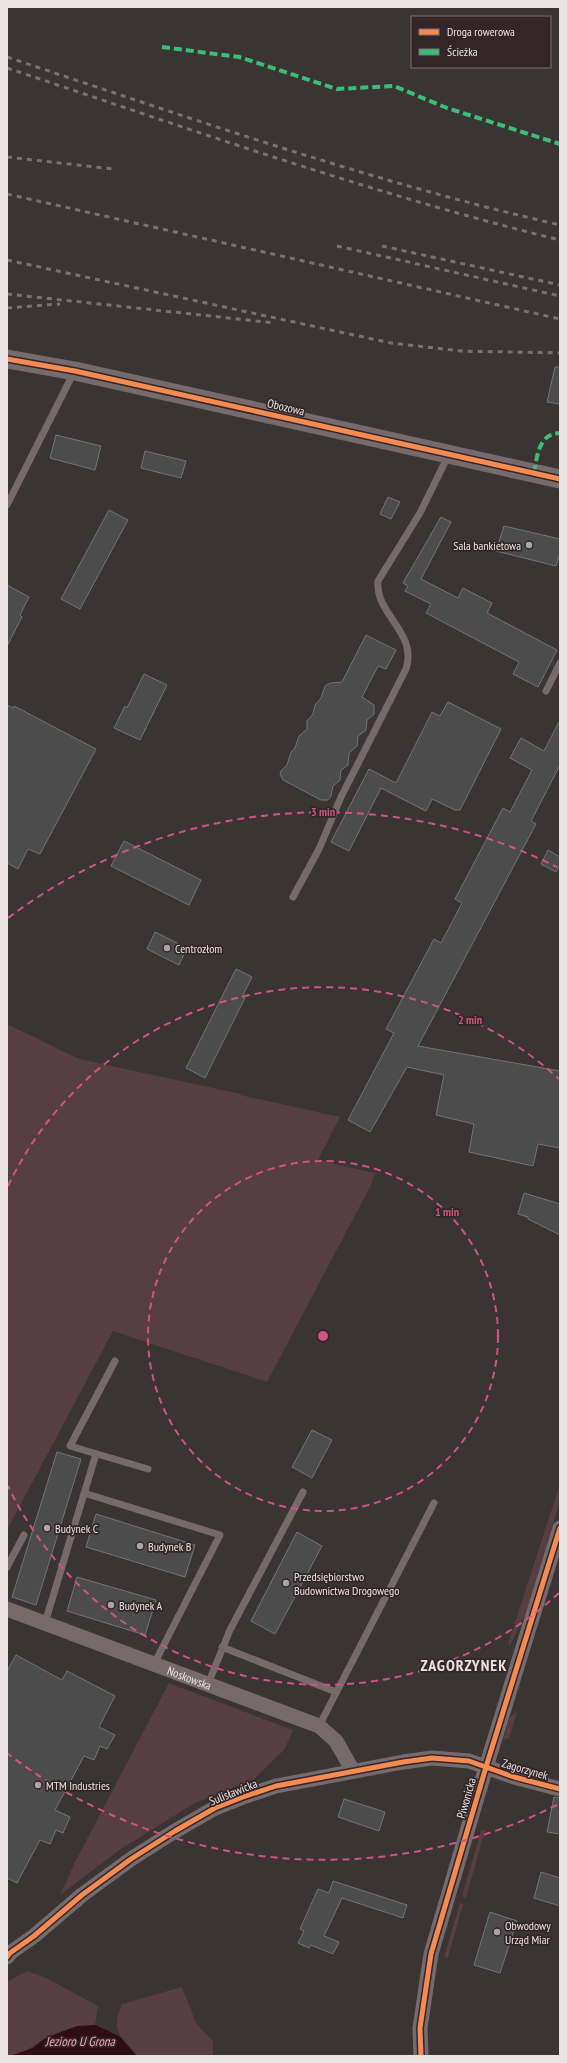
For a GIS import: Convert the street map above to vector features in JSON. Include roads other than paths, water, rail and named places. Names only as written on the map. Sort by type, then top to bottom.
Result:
[{"type":"street","name":"Obozowa","points":[[7,359],[75,370],[560,479]]},
{"type":"street","name":"Piwonicka","points":[[421,2056],[420,2028],[431,1954],[486,1767],[560,1528]]},
{"type":"street","name":"Noskowska","points":[[7,1609],[319,1726],[336,1741],[353,1771]]},
{"type":"street","name":"Sulisławicka","points":[[8,1955],[131,1859],[215,1808],[276,1786],[432,1758],[468,1761],[486,1767]]},
{"type":"street","name":"Zagorzynek","points":[[486,1767],[514,1777],[560,1788]]},
{"type":"lane","points":[[7,505],[75,370]]},
{"type":"lane","points":[[293,897],[319,849],[342,797],[406,669],[408,662],[408,647],[378,594],[378,581],[420,513],[449,454]]},
{"type":"lane","points":[[546,691],[560,663]]},
{"type":"lane","points":[[116,1361],[70,1446],[148,1469]]},
{"type":"lane","points":[[45,1623],[96,1454]]},
{"type":"lane","points":[[208,1684],[222,1647],[302,1492]]},
{"type":"lane","points":[[84,1493],[220,1535],[154,1664]]},
{"type":"lane","points":[[319,1726],[434,1503]]},
{"type":"lane","points":[[7,1567],[24,1535]]},
{"type":"lane","points":[[222,1647],[336,1692]]},
{"type":"water","name":"Jezioro U Grona","points":[[95,2025],[119,2036],[137,2056],[10,2056],[33,2048],[44,2039],[77,2026]]},
{"type":"railway","points":[[7,57],[213,126],[351,169],[490,208],[560,225]]},
{"type":"railway","points":[[7,68],[282,160],[420,202],[560,240]]},
{"type":"railway","points":[[7,157],[113,169]]},
{"type":"railway","points":[[7,194],[560,319]]},
{"type":"railway","points":[[337,246],[560,296]]},
{"type":"railway","points":[[382,246],[560,285]]},
{"type":"railway","points":[[7,260],[391,343],[461,351],[560,353]]},
{"type":"railway","points":[[7,294],[275,323]]},
{"type":"railway","points":[[7,308],[60,304]]},
{"type":"place","name":"Sala bankietowa","points":[[529,545]]},
{"type":"place","name":"Centrozłom","points":[[167,948]]},
{"type":"place","name":"Budynek C","points":[[47,1528]]},
{"type":"place","name":"Budynek B","points":[[140,1546]]},
{"type":"place","name":"Przedsiębiorstwo Budownictwa Drogowego","points":[[286,1583]]},
{"type":"place","name":"Budynek A","points":[[111,1605]]},
{"type":"place","name":"MTM Industries","points":[[38,1785]]},
{"type":"place","name":"Obwodowy Urząd Miar","points":[[497,1932]]},
{"type":"district","name":"ZAGORZYNEK","points":[[464,1665]]}]
